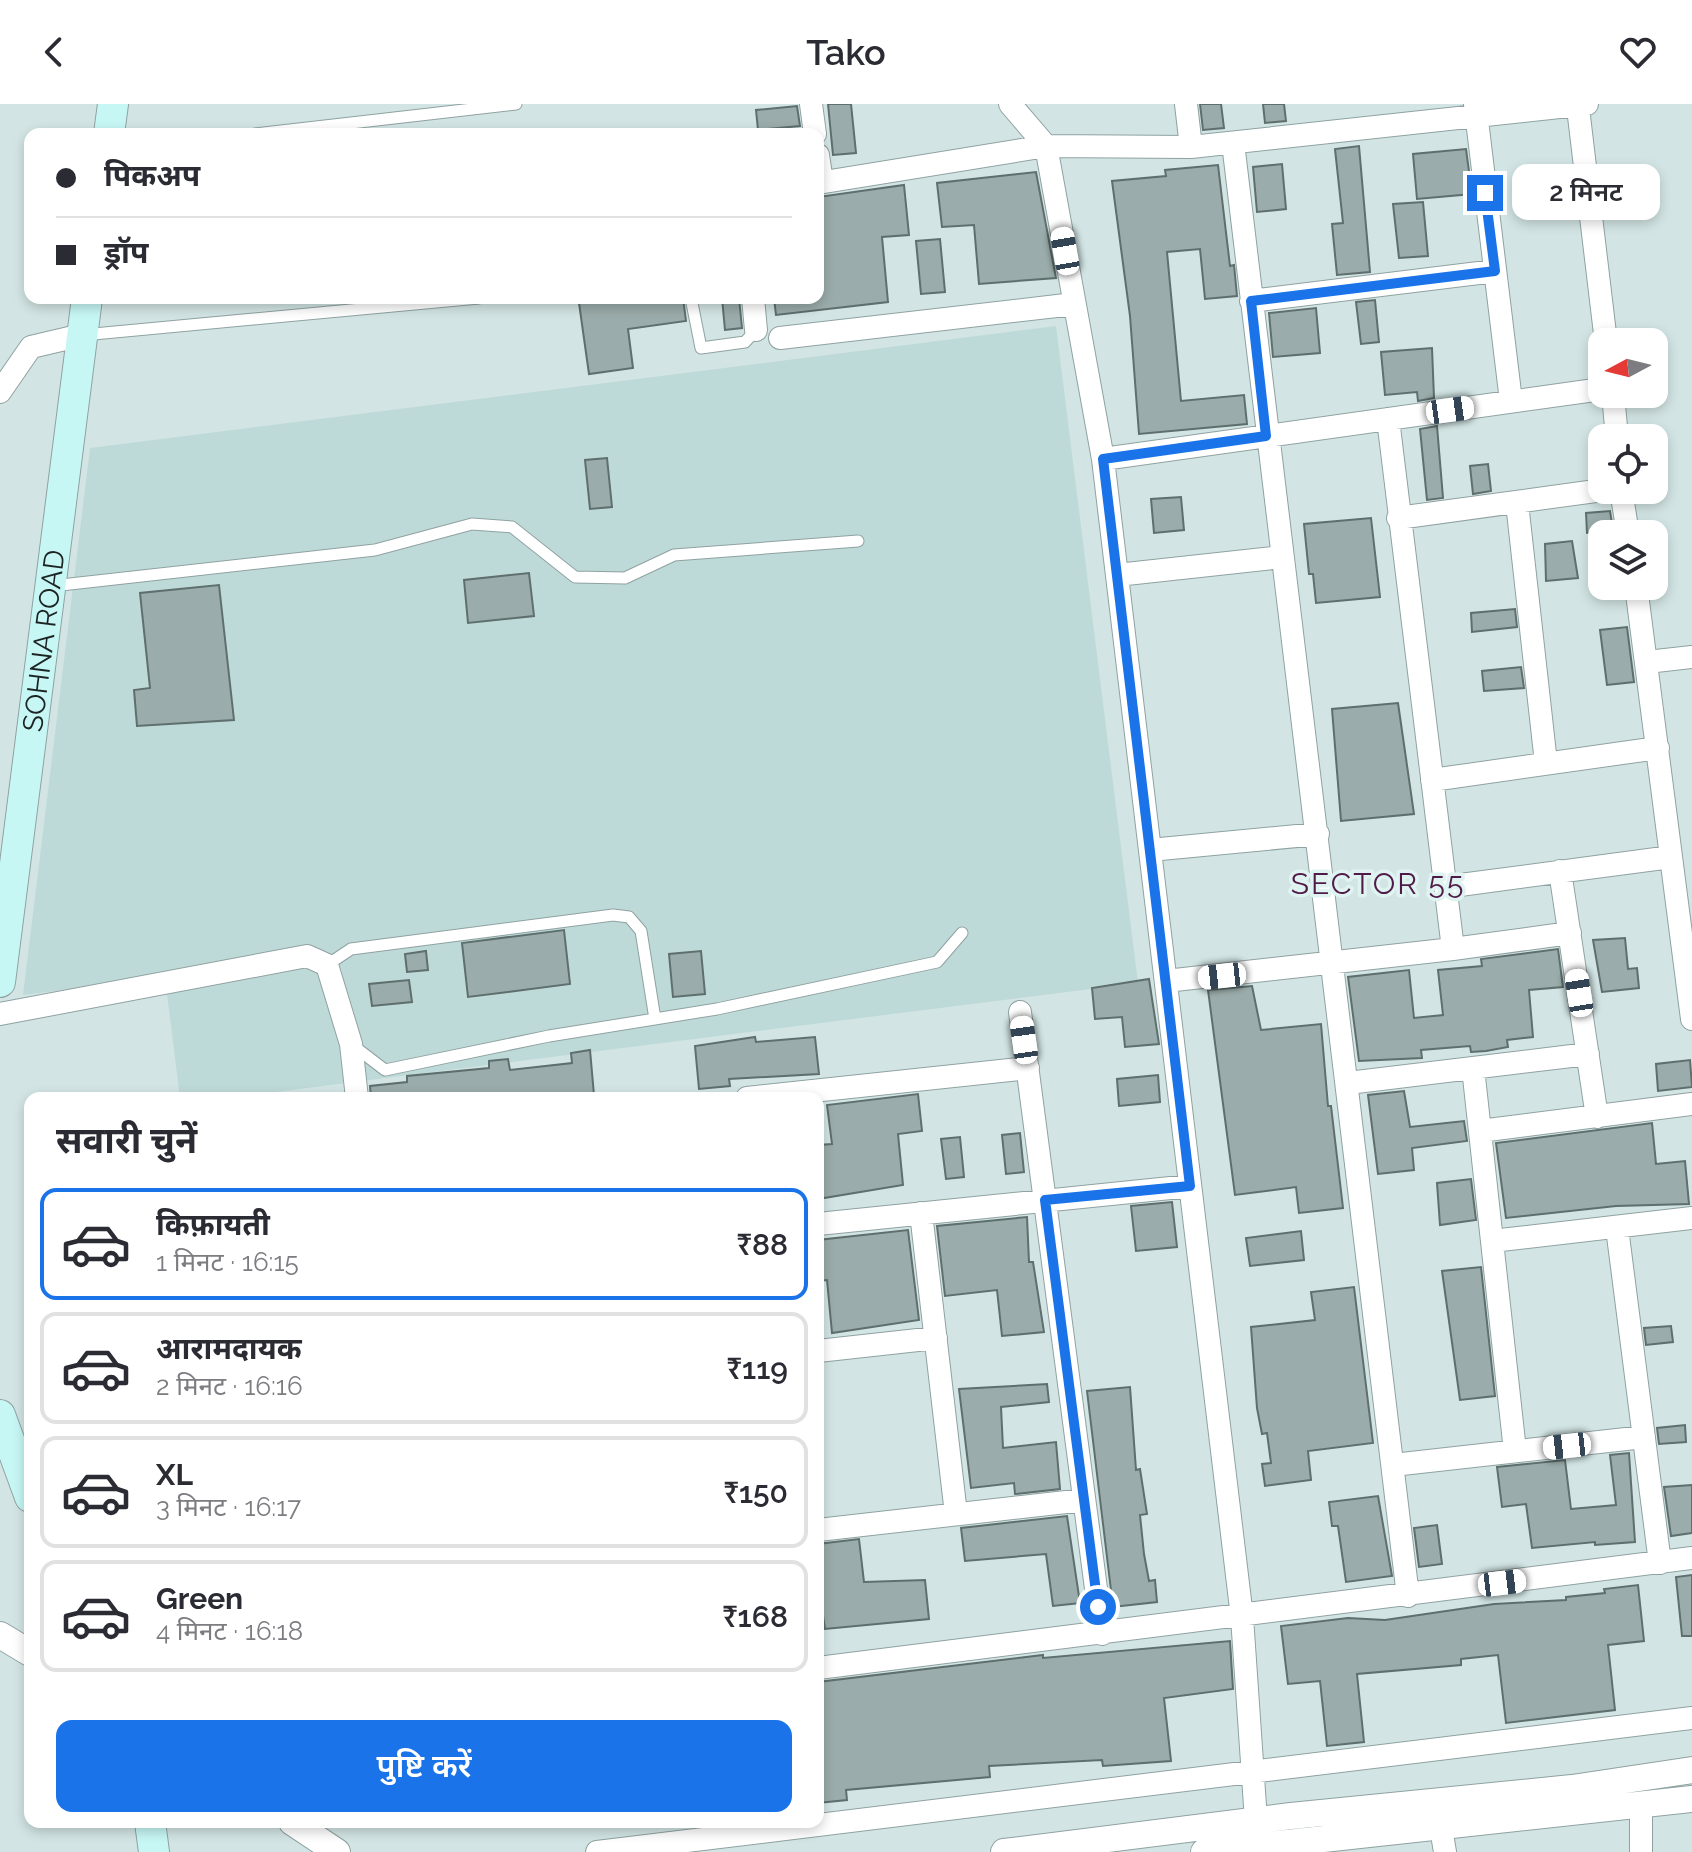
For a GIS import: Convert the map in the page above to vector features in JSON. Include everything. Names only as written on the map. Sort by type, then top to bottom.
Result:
[{"type":"main road","points":[[110,128],[113,104]]},
{"type":"main road","name":"SOHNA ROAD","points":[[0,982],[86,304]]},
{"type":"main road","points":[[0,1415],[24,1481]]},
{"type":"main road","points":[[151,1828],[154,1852]]},
{"type":"street","points":[[811,104],[814,128]]},
{"type":"street","points":[[1010,104],[1046,146],[1103,459],[1242,1617],[1252,1772],[1270,1840]]},
{"type":"street","points":[[1186,104],[1191,147]]},
{"type":"street","points":[[824,181],[1046,146],[1191,147],[1475,110],[1582,106],[1605,328]]},
{"type":"street","points":[[1475,110],[1511,401]]},
{"type":"street","points":[[1233,143],[1408,1596]]},
{"type":"street","points":[[1251,301],[1495,271]]},
{"type":"street","points":[[754,304],[756,330]]},
{"type":"street","points":[[780,338],[1074,304]]},
{"type":"street","points":[[0,392],[31,347],[82,335]]},
{"type":"street","points":[[1103,459],[1588,391]]},
{"type":"street","points":[[1388,419],[1453,949]]},
{"type":"street","points":[[1398,518],[1588,492]]},
{"type":"street","points":[[1517,503],[1546,763]]},
{"type":"street","points":[[1117,575],[1282,557]]},
{"type":"street","points":[[1638,600],[1671,857],[1688,954],[1692,1019]]},
{"type":"street","points":[[1647,662],[1692,657]]},
{"type":"street","points":[[1432,780],[1658,748]]},
{"type":"street","points":[[1150,850],[1318,834]]},
{"type":"street","points":[[1445,887],[1671,857]]},
{"type":"street","points":[[1560,871],[1597,1117]]},
{"type":"street","points":[[1166,981],[1334,965],[1570,933]]},
{"type":"street","points":[[0,1014],[307,956],[327,965],[351,1044],[356,1092]]},
{"type":"street","points":[[1020,1012],[1102,1634]]},
{"type":"street","points":[[1348,1083],[1588,1054]]},
{"type":"street","points":[[803,1092],[1028,1068]]},
{"type":"street","points":[[1473,1068],[1515,1451]]},
{"type":"street","points":[[1480,1131],[1692,1104]]},
{"type":"street","points":[[824,1223],[1190,1186]]},
{"type":"street","points":[[921,1213],[956,1514]]},
{"type":"street","points":[[1492,1241],[1692,1218]]},
{"type":"street","points":[[1617,1228],[1660,1563]]},
{"type":"street","points":[[824,1350],[936,1338]]},
{"type":"street","points":[[1393,1465],[1644,1437]]},
{"type":"street","points":[[824,1529],[1084,1500]]},
{"type":"street","points":[[824,1667],[1692,1558]]},
{"type":"street","points":[[0,1635],[24,1649]]},
{"type":"street","points":[[824,1824],[1692,1718]]},
{"type":"street","points":[[1204,1852],[1692,1770]]},
{"type":"street","points":[[1004,1852],[1270,1840],[1443,1840],[1692,1799]]},
{"type":"street","points":[[1641,1806],[1641,1852]]},
{"type":"street","points":[[301,1828],[337,1852]]},
{"type":"street","points":[[597,1852],[794,1828]]},
{"type":"lane","points":[[307,128],[516,104]]},
{"type":"lane","points":[[82,335],[415,304]]},
{"type":"lane","points":[[692,304],[701,348],[745,342],[756,330]]},
{"type":"lane","points":[[51,586],[375,550],[472,524],[512,527],[575,577],[625,578],[674,555],[858,541]]},
{"type":"lane","points":[[327,965],[351,949],[613,915],[629,917],[641,931],[655,1019]]},
{"type":"lane","points":[[351,1044],[385,1070],[937,962],[962,933]]},
{"type":"shaded area","points":[[1056,326],[1138,983],[275,1092],[179,1092],[165,978],[23,995],[90,448]]},
{"type":"building","points":[[828,104],[851,104],[856,153],[833,155]]},
{"type":"building","points":[[1200,104],[1221,104],[1224,128],[1203,130]]},
{"type":"building","points":[[1263,104],[1284,104],[1286,121],[1265,123]]},
{"type":"building","points":[[797,106],[800,126],[758,128],[756,110]]},
{"type":"building","points":[[1359,146],[1370,272],[1337,275],[1332,224],[1343,223],[1335,149]]},
{"type":"building","points":[[1466,149],[1472,194],[1417,199],[1413,154]]},
{"type":"building","points":[[1282,164],[1286,209],[1257,212],[1253,167]]},
{"type":"building","points":[[1218,165],[1230,266],[1234,265],[1237,296],[1205,299],[1200,249],[1167,252],[1181,401],[1244,395],[1247,424],[1139,434],[1130,316],[1112,181],[1166,176],[1165,170]]},
{"type":"building","points":[[1036,172],[1056,278],[979,284],[974,225],[942,227],[937,183]]},
{"type":"building","points":[[904,185],[909,235],[882,237],[888,302],[776,315],[775,304],[824,304],[824,196]]},
{"type":"building","points":[[1423,202],[1428,256],[1399,258],[1393,204]]},
{"type":"building","points":[[940,239],[945,292],[921,294],[916,241]]},
{"type":"building","points":[[1375,300],[1379,342],[1361,344],[1356,302]]},
{"type":"building","points":[[579,304],[684,304],[686,321],[628,329],[633,368],[589,374]]},
{"type":"building","points":[[723,304],[740,304],[742,328],[725,330]]},
{"type":"building","points":[[1316,308],[1320,353],[1273,357],[1269,313]]},
{"type":"building","points":[[1432,348],[1434,398],[1418,401],[1417,392],[1385,395],[1381,352]]},
{"type":"building","points":[[1437,426],[1443,498],[1427,500],[1420,429]]},
{"type":"building","points":[[607,458],[612,507],[590,509],[585,460]]},
{"type":"building","points":[[1488,464],[1491,491],[1473,494],[1470,466]]},
{"type":"building","points":[[1181,497],[1184,530],[1154,533],[1151,499]]},
{"type":"building","points":[[1610,511],[1611,520],[1588,520],[1587,533],[1586,513]]},
{"type":"building","points":[[1371,518],[1380,597],[1316,603],[1313,574],[1309,574],[1304,524]]},
{"type":"building","points":[[1572,541],[1578,578],[1546,581],[1545,544]]},
{"type":"building","points":[[529,573],[534,616],[468,623],[464,580]]},
{"type":"building","points":[[219,585],[234,720],[137,726],[134,690],[150,688],[140,593]]},
{"type":"building","points":[[1515,609],[1517,627],[1472,632],[1471,613]]},
{"type":"building","points":[[1627,627],[1634,682],[1607,685],[1600,630]]},
{"type":"building","points":[[1521,667],[1524,688],[1484,691],[1482,671]]},
{"type":"building","points":[[1398,703],[1414,814],[1341,821],[1332,709]]},
{"type":"building","points":[[564,930],[570,984],[468,997],[462,943]]},
{"type":"building","points":[[1625,938],[1628,969],[1637,968],[1639,988],[1602,992],[1593,940]]},
{"type":"building","points":[[1558,949],[1563,987],[1529,990],[1533,1037],[1507,1040],[1508,1047],[1486,1051],[1471,1052],[1470,1046],[1421,1050],[1422,1058],[1359,1061],[1348,977],[1409,970],[1414,1018],[1443,1015],[1438,970],[1482,966],[1481,959]]},
{"type":"building","points":[[426,951],[428,970],[407,972],[405,954]]},
{"type":"building","points":[[701,951],[705,994],[673,997],[669,954]]},
{"type":"building","points":[[1149,979],[1159,1044],[1125,1047],[1122,1017],[1095,1019],[1092,988]]},
{"type":"building","points":[[409,980],[412,1002],[372,1006],[369,984]]},
{"type":"building","points":[[1252,986],[1261,1030],[1321,1024],[1328,1106],[1331,1106],[1343,1208],[1299,1213],[1296,1187],[1235,1195],[1208,990]]},
{"type":"building","points":[[755,1037],[756,1042],[815,1037],[819,1074],[729,1079],[730,1086],[699,1089],[695,1046]]},
{"type":"building","points":[[590,1050],[594,1092],[370,1092],[370,1086],[407,1082],[407,1076],[489,1068],[489,1061],[508,1059],[510,1070],[572,1063],[571,1053]]},
{"type":"building","points":[[1690,1060],[1692,1087],[1658,1091],[1656,1064]]},
{"type":"building","points":[[1158,1075],[1160,1102],[1119,1106],[1117,1079]]},
{"type":"building","points":[[1404,1091],[1410,1127],[1464,1121],[1467,1141],[1412,1148],[1414,1170],[1378,1174],[1368,1095]]},
{"type":"building","points":[[918,1094],[922,1131],[898,1134],[903,1185],[824,1198],[824,1145],[832,1144],[827,1105]]},
{"type":"building","points":[[1652,1123],[1656,1164],[1685,1161],[1689,1204],[1616,1206],[1506,1218],[1496,1143]]},
{"type":"building","points":[[1020,1133],[1024,1172],[1006,1174],[1002,1135]]},
{"type":"building","points":[[960,1137],[964,1177],[946,1179],[941,1139]]},
{"type":"building","points":[[1471,1179],[1476,1220],[1440,1225],[1437,1183]]},
{"type":"building","points":[[1172,1202],[1177,1247],[1136,1251],[1131,1206]]},
{"type":"building","points":[[1027,1217],[1029,1262],[1033,1262],[1044,1332],[1002,1336],[997,1290],[945,1296],[937,1226]]},
{"type":"building","points":[[908,1230],[919,1320],[832,1333],[827,1280],[824,1280],[824,1239]]},
{"type":"building","points":[[1301,1231],[1304,1260],[1250,1266],[1246,1238]]},
{"type":"building","points":[[1481,1267],[1495,1396],[1460,1400],[1442,1271]]},
{"type":"building","points":[[1354,1287],[1373,1443],[1308,1451],[1311,1480],[1265,1486],[1262,1464],[1271,1463],[1267,1433],[1262,1434],[1257,1408],[1251,1327],[1315,1320],[1311,1292]]},
{"type":"building","points":[[1671,1326],[1673,1342],[1646,1345],[1644,1328]]},
{"type":"building","points":[[1047,1384],[1049,1402],[1001,1407],[1003,1448],[1056,1442],[1060,1489],[1015,1494],[1014,1483],[971,1488],[959,1389]]},
{"type":"building","points":[[1130,1387],[1136,1470],[1140,1469],[1147,1514],[1140,1515],[1144,1554],[1149,1581],[1155,1580],[1157,1602],[1113,1607],[1087,1391]]},
{"type":"building","points":[[1685,1425],[1686,1442],[1659,1444],[1657,1428]]},
{"type":"building","points":[[1629,1453],[1635,1542],[1532,1548],[1526,1504],[1502,1507],[1497,1467],[1565,1460],[1571,1509],[1616,1505],[1610,1455]]},
{"type":"building","points":[[1692,1485],[1692,1533],[1671,1536],[1664,1487]]},
{"type":"building","points":[[1378,1496],[1392,1576],[1346,1582],[1338,1526],[1332,1526],[1329,1502]]},
{"type":"building","points":[[1067,1516],[1080,1603],[1053,1606],[1046,1554],[965,1561],[961,1528]]},
{"type":"building","points":[[1437,1525],[1442,1564],[1419,1567],[1414,1528]]},
{"type":"building","points":[[859,1539],[864,1582],[925,1580],[929,1619],[825,1629],[824,1543]]},
{"type":"building","points":[[1692,1575],[1692,1636],[1682,1636],[1676,1577]]},
{"type":"building","points":[[1638,1585],[1644,1641],[1608,1645],[1615,1710],[1506,1723],[1498,1655],[1461,1659],[1461,1665],[1357,1674],[1364,1742],[1327,1746],[1320,1681],[1288,1684],[1281,1626],[1348,1618],[1385,1620],[1494,1604],[1566,1600],[1566,1597],[1605,1593],[1604,1589]]},
{"type":"building","points":[[1230,1641],[1233,1689],[1164,1698],[1171,1761],[1103,1766],[1102,1760],[989,1766],[990,1777],[846,1790],[847,1800],[824,1802],[824,1681],[1043,1655],[1043,1658]]},
{"type":"district","name":"SECTOR 55","points":[[1378,884]]},
{"type":"route","points":[[1098,1607],[1045,1200],[1190,1186],[1103,459],[1266,436],[1251,301],[1495,271],[1485,193]]}]
